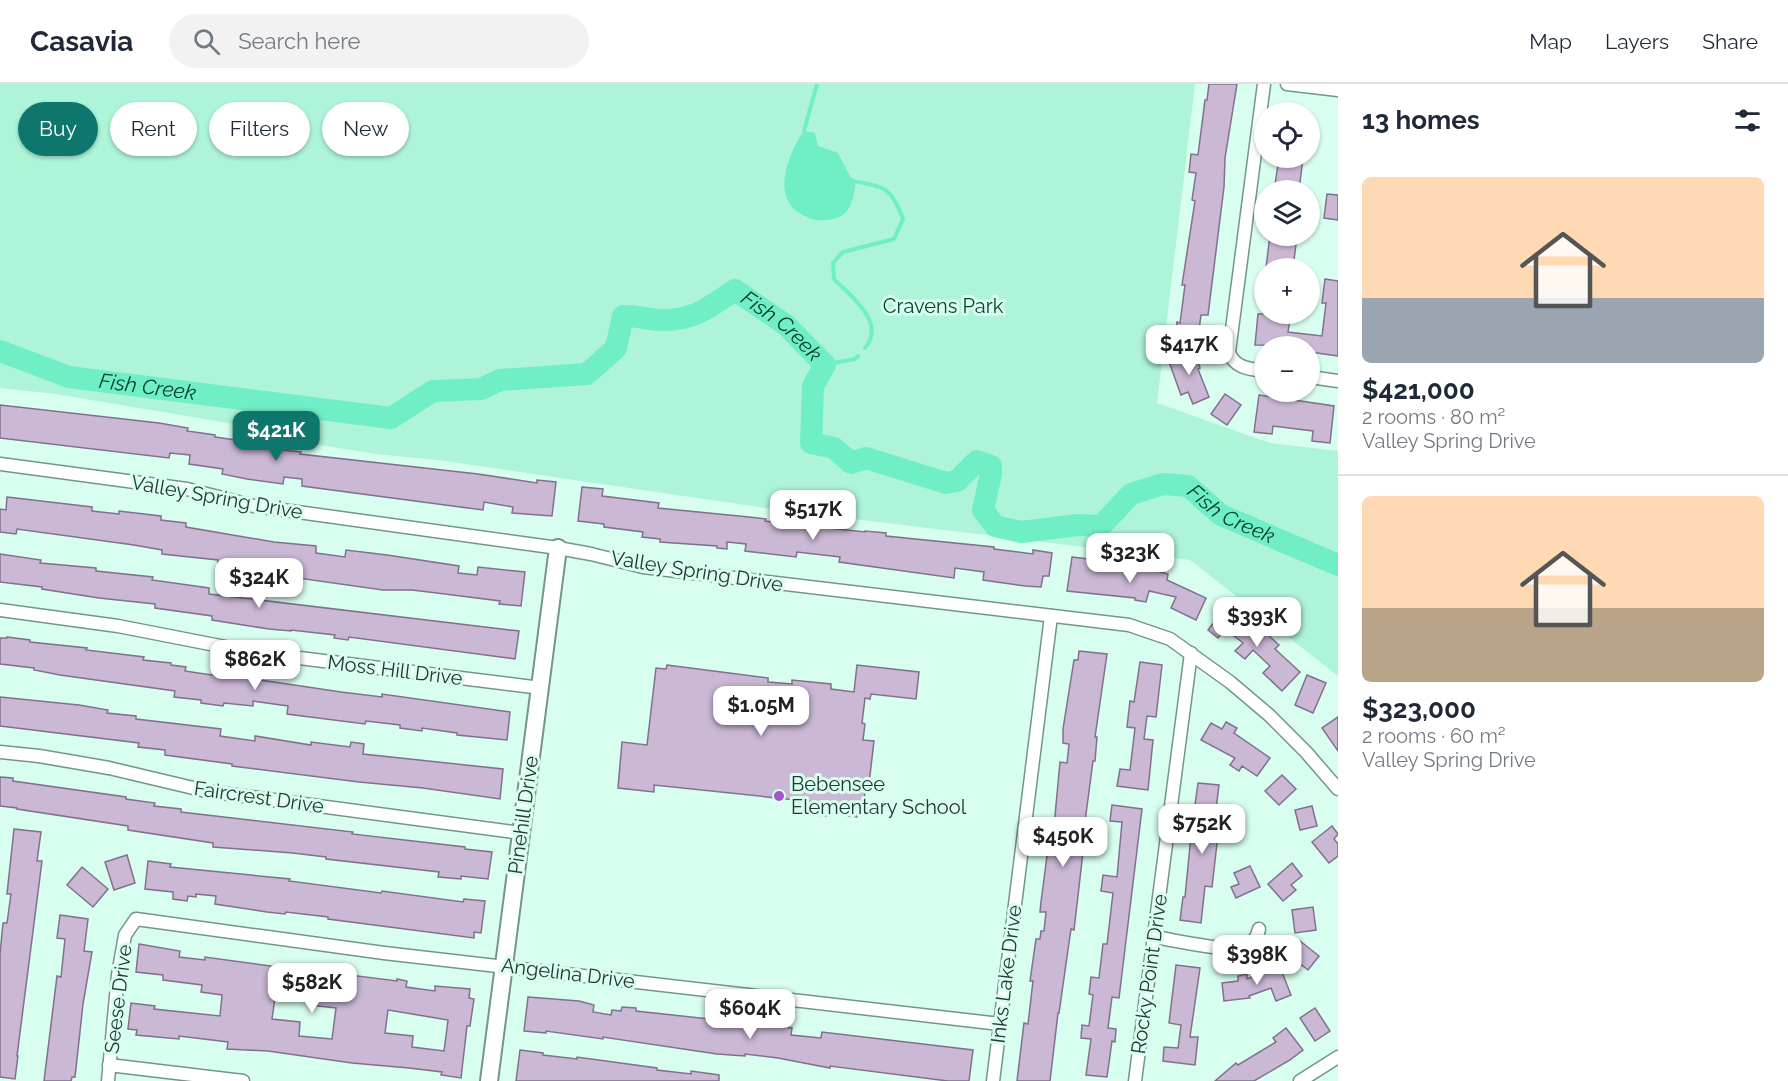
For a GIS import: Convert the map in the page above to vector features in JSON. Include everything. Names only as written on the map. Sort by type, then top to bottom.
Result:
[{"type":"street","points":[[1254,368],[1238,365],[1232,360],[1229,352],[1264,84]]},
{"type":"street","points":[[1287,84],[1338,90]]},
{"type":"street","points":[[1320,378],[1338,381]]},
{"type":"street","name":"Valley Spring Drive","points":[[0,464],[187,489],[254,506],[558,548],[644,567],[1129,625],[1170,639],[1191,653],[1269,715],[1306,752],[1338,789]]},
{"type":"street","name":"Pinehill Drive","points":[[489,1081],[558,548]]},
{"type":"street","name":"Moss Hill Drive","points":[[0,610],[118,626],[251,652],[541,688]]},
{"type":"street","name":"Inks Lake Drive","points":[[993,1081],[1051,616]]},
{"type":"street","name":"Rocky Point Drive","points":[[1135,1081],[1191,653]]},
{"type":"street","name":"Faircrest Drive","points":[[0,752],[109,768],[206,791],[521,832]]},
{"type":"street","name":"Angelina Drive","points":[[136,919],[313,944],[1000,1024]]},
{"type":"street","name":"Seese Drive","points":[[108,1081],[118,975],[125,935],[136,919]]},
{"type":"street","points":[[1154,937],[1241,948],[1252,944],[1258,936],[1259,929]]},
{"type":"street","points":[[1300,1081],[1338,1057]]},
{"type":"street","points":[[109,1065],[243,1081]]},
{"type":"green space","name":"Cravens Park","points":[[0,84],[1195,84],[1157,403],[1270,443],[1338,451],[1338,676],[1190,560],[772,509],[438,460],[376,454],[314,444],[252,427],[56,394],[0,388]]},
{"type":"shaded area","points":[[804,131],[815,133],[818,146],[838,153],[850,176],[856,182],[850,207],[838,218],[814,220],[801,214],[792,206],[787,197],[785,174],[788,162]]},
{"type":"building","points":[[1209,84],[1237,84],[1225,158],[1224,187],[1208,315],[1201,315],[1197,345],[1175,342],[1177,322],[1180,323],[1185,285],[1182,285],[1195,201],[1192,200],[1196,173],[1189,172],[1191,154],[1198,155]]},
{"type":"building","points":[[1277,168],[1302,168],[1300,180],[1276,180]]},
{"type":"building","points":[[1327,194],[1338,195],[1338,220],[1324,218]]},
{"type":"building","points":[[1269,246],[1296,246],[1294,258],[1267,258]]},
{"type":"building","points":[[1325,279],[1338,281],[1338,356],[1320,353],[1320,336],[1256,336],[1257,324],[1289,324],[1288,332],[1322,336],[1326,303],[1322,303]]},
{"type":"building","points":[[1194,350],[1200,368],[1198,369],[1209,397],[1193,404],[1188,392],[1181,395],[1168,359]]},
{"type":"building","points":[[1225,394],[1241,405],[1227,425],[1211,414]]},
{"type":"building","points":[[1258,402],[1307,402],[1334,406],[1330,443],[1312,441],[1313,431],[1273,426],[1272,434],[1254,432]]},
{"type":"building","points":[[0,405],[159,423],[188,428],[187,431],[215,435],[215,437],[243,441],[243,446],[301,452],[300,454],[537,483],[537,480],[556,482],[552,516],[512,513],[513,507],[484,502],[483,510],[302,486],[302,479],[284,477],[283,484],[247,479],[222,474],[223,469],[189,464],[190,455],[170,453],[169,458],[0,438]]},
{"type":"building","points":[[582,487],[603,489],[602,496],[659,503],[658,508],[886,533],[886,536],[994,547],[994,549],[1033,554],[1033,550],[1052,553],[1049,576],[1043,576],[1041,587],[1025,586],[983,580],[984,572],[955,568],[954,578],[839,562],[840,557],[797,552],[796,557],[745,551],[746,544],[727,542],[727,549],[717,548],[717,546],[660,542],[660,539],[642,537],[643,532],[578,521]]},
{"type":"building","points":[[7,497],[92,507],[92,511],[119,514],[119,511],[161,516],[161,520],[186,523],[186,527],[274,542],[316,546],[316,553],[345,557],[346,550],[387,555],[459,566],[458,573],[477,575],[478,567],[525,572],[521,606],[445,594],[412,590],[383,590],[217,569],[218,560],[162,554],[162,550],[134,545],[17,529],[16,534],[0,532],[0,509],[6,510]]},
{"type":"building","points":[[0,554],[41,560],[40,563],[96,568],[96,571],[153,577],[152,580],[209,588],[209,594],[519,631],[515,659],[349,637],[348,640],[334,638],[335,635],[269,629],[212,620],[212,616],[155,608],[155,604],[99,598],[0,582]]},
{"type":"building","points":[[1072,557],[1131,564],[1168,574],[1167,580],[1206,598],[1196,620],[1171,608],[1176,597],[1149,591],[1146,602],[1135,600],[1135,598],[1067,591]]},
{"type":"building","points":[[1225,608],[1254,630],[1258,626],[1279,645],[1275,649],[1300,672],[1282,691],[1263,673],[1270,666],[1253,650],[1245,659],[1235,651],[1243,643],[1225,629],[1218,638],[1208,630]]},
{"type":"building","points":[[7,637],[144,657],[143,660],[171,663],[171,665],[186,667],[185,671],[198,673],[382,697],[382,694],[510,712],[507,740],[457,735],[457,733],[422,728],[422,731],[400,728],[400,725],[366,721],[365,724],[287,714],[288,706],[253,701],[253,706],[201,703],[201,700],[174,697],[175,691],[0,664],[0,638]]},
{"type":"building","points":[[1079,651],[1107,654],[1095,737],[1097,737],[1095,761],[1093,761],[1081,852],[1083,852],[1074,930],[1071,929],[1050,1081],[1017,1081],[1024,1023],[1028,1024],[1033,981],[1030,981],[1036,939],[1040,939],[1041,931],[1044,931],[1046,912],[1040,912],[1041,902],[1048,848],[1052,848],[1060,762],[1067,763],[1069,744],[1063,743],[1063,729],[1074,660],[1078,660]]},
{"type":"building","points":[[1140,662],[1162,665],[1156,717],[1147,716],[1144,739],[1153,740],[1148,790],[1117,786],[1120,769],[1130,770],[1135,728],[1127,727],[1130,701],[1134,702]]},
{"type":"building","points":[[667,665],[768,678],[768,682],[792,684],[792,680],[831,684],[831,689],[854,692],[857,665],[919,672],[916,699],[871,694],[870,699],[865,698],[862,723],[865,724],[863,740],[874,741],[868,792],[865,792],[864,806],[858,805],[857,817],[827,813],[826,816],[814,815],[815,802],[654,785],[654,792],[618,788],[622,742],[647,745],[656,668],[666,669]]},
{"type":"building","points":[[1307,675],[1326,683],[1313,713],[1295,705]]},
{"type":"building","points":[[0,697],[79,705],[108,710],[107,713],[136,716],[136,719],[221,729],[220,736],[255,741],[255,736],[311,745],[311,742],[350,747],[351,742],[364,744],[363,754],[503,769],[500,799],[232,766],[232,764],[165,755],[165,750],[138,747],[139,743],[0,726]]},
{"type":"building","points":[[1338,717],[1338,751],[1322,728]]},
{"type":"building","points":[[1226,722],[1237,728],[1234,733],[1270,758],[1257,776],[1242,766],[1239,771],[1230,765],[1235,758],[1201,740],[1211,723],[1222,729]]},
{"type":"building","points":[[1282,775],[1296,789],[1279,805],[1265,791]]},
{"type":"building","points":[[0,777],[13,778],[13,781],[126,797],[126,799],[155,803],[154,806],[181,809],[181,812],[353,832],[352,834],[492,852],[488,879],[461,876],[461,879],[438,877],[439,872],[293,853],[213,847],[213,843],[128,830],[128,826],[0,806]]},
{"type":"building","points":[[1198,783],[1219,785],[1214,826],[1219,826],[1212,887],[1205,886],[1201,923],[1180,920],[1183,897],[1185,897],[1191,835],[1200,836],[1203,806],[1195,805]]},
{"type":"building","points":[[1112,805],[1142,809],[1119,998],[1112,997],[1108,1028],[1116,1029],[1107,1077],[1086,1075],[1091,1039],[1081,1038],[1082,1025],[1089,1026],[1093,995],[1089,994],[1091,977],[1099,978],[1103,944],[1107,944],[1113,893],[1101,891],[1103,875],[1117,877],[1122,822],[1110,821]]},
{"type":"building","points":[[1312,806],[1317,826],[1300,830],[1295,810]]},
{"type":"building","points":[[1332,826],[1338,834],[1334,839],[1338,844],[1338,856],[1329,863],[1312,842]]},
{"type":"building","points":[[14,829],[41,832],[37,861],[42,861],[15,1079],[0,1077],[0,954],[3,923],[7,923],[11,894],[7,894]]},
{"type":"building","points":[[127,855],[135,883],[114,890],[105,862]]},
{"type":"building","points":[[148,861],[171,864],[170,867],[290,879],[289,881],[381,893],[382,891],[463,902],[464,899],[485,901],[481,933],[474,932],[474,938],[328,919],[328,917],[267,912],[215,904],[216,896],[196,894],[196,897],[188,896],[187,901],[173,899],[173,892],[145,889]]},
{"type":"building","points":[[1292,863],[1302,876],[1291,885],[1296,890],[1283,901],[1268,884]]},
{"type":"building","points":[[1250,866],[1260,887],[1236,898],[1231,887],[1239,884],[1234,873]]},
{"type":"building","points":[[82,867],[108,889],[93,907],[67,885]]},
{"type":"building","points":[[1313,907],[1316,930],[1295,933],[1292,910]]},
{"type":"building","points":[[60,915],[88,919],[84,951],[92,952],[83,1004],[75,1077],[72,1077],[71,1081],[44,1081],[57,976],[61,977],[65,939],[57,938]]},
{"type":"building","points":[[1300,941],[1319,956],[1308,970],[1289,955]]},
{"type":"building","points":[[139,944],[180,951],[179,957],[205,960],[205,957],[350,977],[350,975],[397,981],[397,979],[407,981],[406,987],[435,991],[435,986],[470,989],[469,998],[474,999],[470,1026],[467,1026],[461,1078],[441,1075],[442,1072],[352,1063],[268,1051],[227,1049],[228,1042],[179,1036],[179,1039],[136,1035],[137,1030],[128,1029],[131,1003],[155,1006],[154,1009],[220,1016],[222,995],[201,992],[202,985],[163,980],[163,975],[136,972]],"holes":[[[275,998],[336,1008],[332,1039],[299,1036],[300,1022],[272,1019]],[[388,1010],[448,1020],[444,1051],[412,1047],[413,1036],[385,1033]]]},
{"type":"building","points":[[1176,965],[1200,968],[1190,1037],[1198,1037],[1195,1065],[1163,1061],[1164,1047],[1178,1048],[1181,1025],[1169,1023]]},
{"type":"building","points":[[1280,967],[1291,995],[1276,1001],[1271,988],[1249,996],[1250,998],[1224,1001],[1222,983],[1238,981],[1238,976],[1247,974],[1247,979]]},
{"type":"building","points":[[528,997],[579,1001],[594,1005],[593,1012],[611,1015],[612,1010],[621,1011],[622,1007],[636,1008],[636,1011],[792,1028],[791,1035],[821,1038],[822,1032],[973,1050],[969,1081],[948,1081],[830,1066],[830,1068],[778,1058],[745,1054],[745,1056],[717,1054],[603,1037],[603,1039],[546,1031],[546,1033],[524,1031]]},
{"type":"building","points":[[1315,1008],[1330,1031],[1315,1041],[1300,1018]]},
{"type":"building","points":[[1286,1028],[1303,1050],[1290,1060],[1254,1081],[1215,1081],[1236,1063],[1238,1065],[1276,1042],[1273,1038]]},
{"type":"building","points":[[520,1050],[543,1053],[543,1055],[577,1059],[577,1057],[657,1068],[657,1070],[719,1075],[719,1081],[516,1081]]},
{"type":"waterway","points":[[805,135],[804,131],[817,84]]},
{"type":"waterway","points":[[852,181],[885,190],[899,208],[903,219],[894,239],[843,252],[833,263],[834,279],[857,301],[869,319],[872,329],[871,339],[865,348]]},
{"type":"waterway","name":"Fish Creek","points":[[0,351],[69,377],[391,418],[433,391],[481,389],[500,380],[587,374],[616,348],[623,316],[661,320],[683,318],[701,312],[735,290],[786,325],[825,365],[813,386],[811,443],[834,448],[851,463],[866,458],[946,483],[957,481],[977,461],[991,466],[983,510],[995,526],[1021,532],[1078,525],[1101,526],[1131,494],[1163,484],[1188,486],[1221,515],[1338,565]]},
{"type":"waterway","points":[[825,365],[855,359],[858,356]]},
{"type":"place","name":"Bebensee Elementary School","points":[[779,796]]}]
